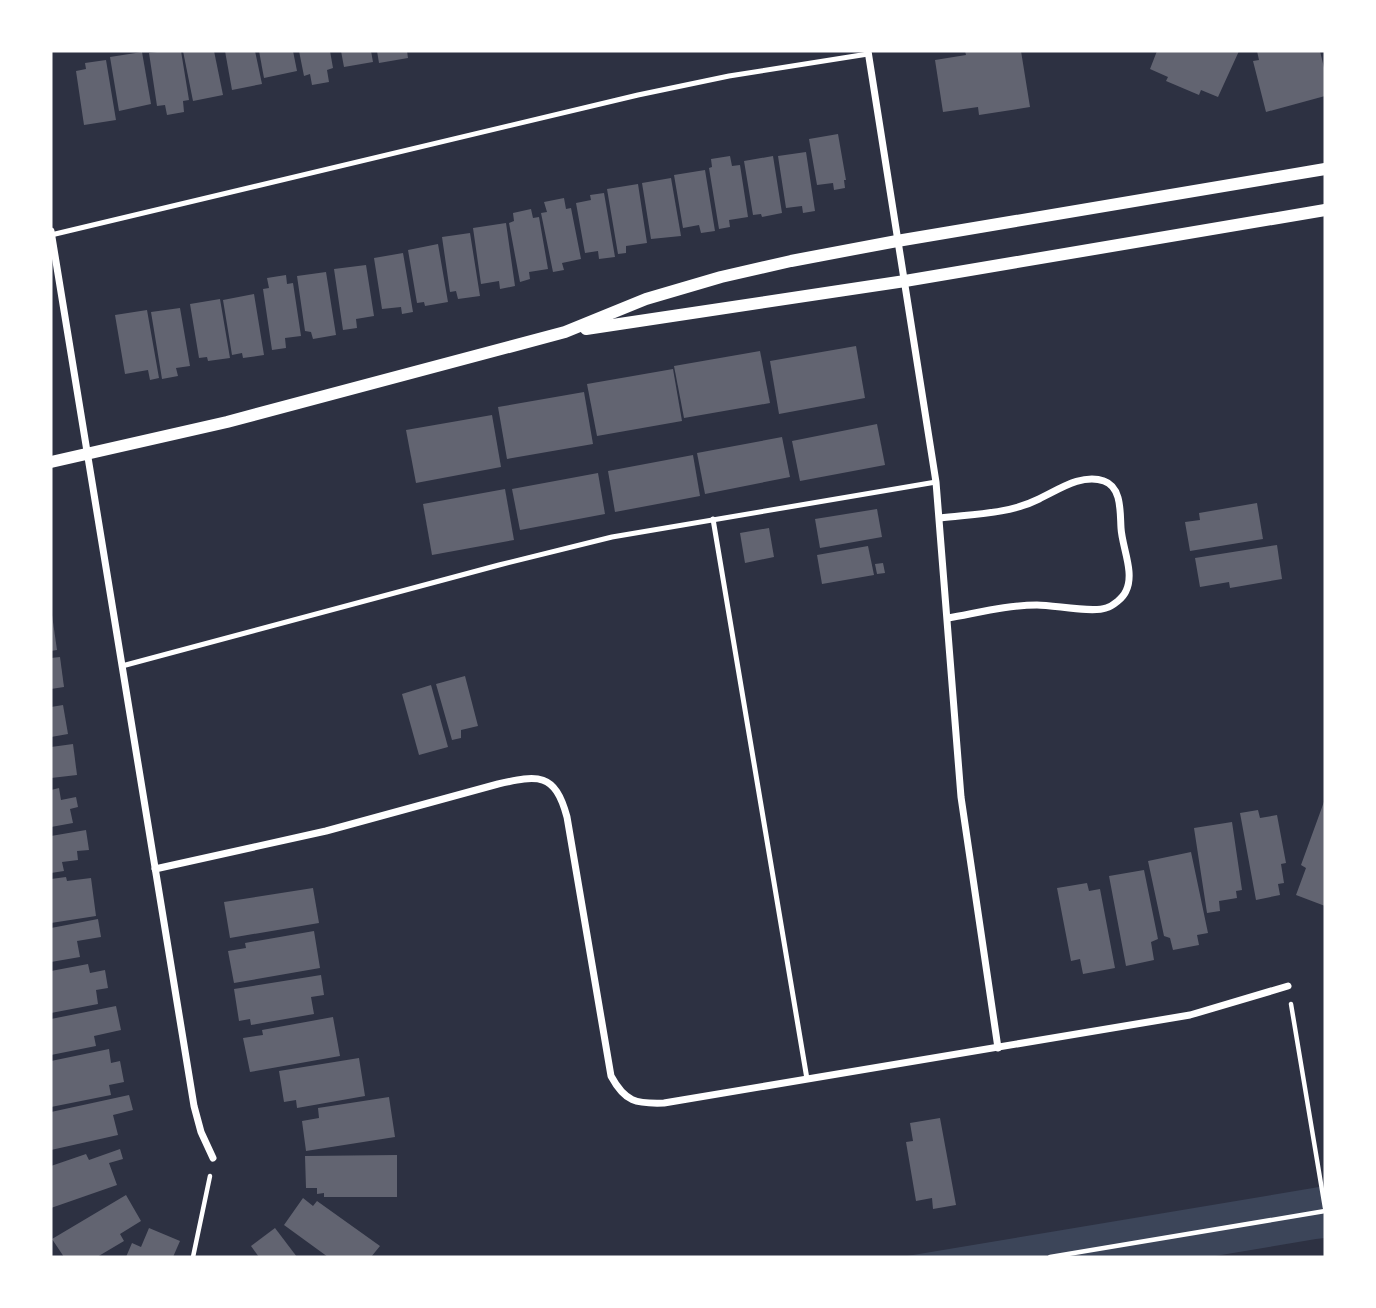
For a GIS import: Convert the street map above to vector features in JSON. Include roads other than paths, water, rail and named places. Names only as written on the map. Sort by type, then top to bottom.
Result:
[{"type":"street","points":[[868,52],[936,482],[965,832],[998,1048]]},
{"type":"street","points":[[565,332],[646,299],[721,277],[791,261],[1325,169]]},
{"type":"street","points":[[51,462],[227,422],[565,332],[905,281],[1325,209]]},
{"type":"street","points":[[51,233],[194,1106],[201,1132],[213,1158]]},
{"type":"street","points":[[940,518],[1016,508],[1069,484],[1086,480],[1104,481],[1113,487],[1118,499],[1129,578],[1126,590],[1119,600],[1106,608],[1035,605],[948,618]]},
{"type":"street","points":[[155,869],[326,831],[498,784],[522,779],[547,780],[556,788],[562,799],[567,817],[607,1061],[618,1091],[632,1102],[664,1103],[1190,1015],[1288,986]]},
{"type":"lane","points":[[51,233],[638,95],[868,52]]},
{"type":"lane","points":[[122,666],[511,561],[612,537],[936,482]]},
{"type":"lane","points":[[713,519],[807,1079]]}]
